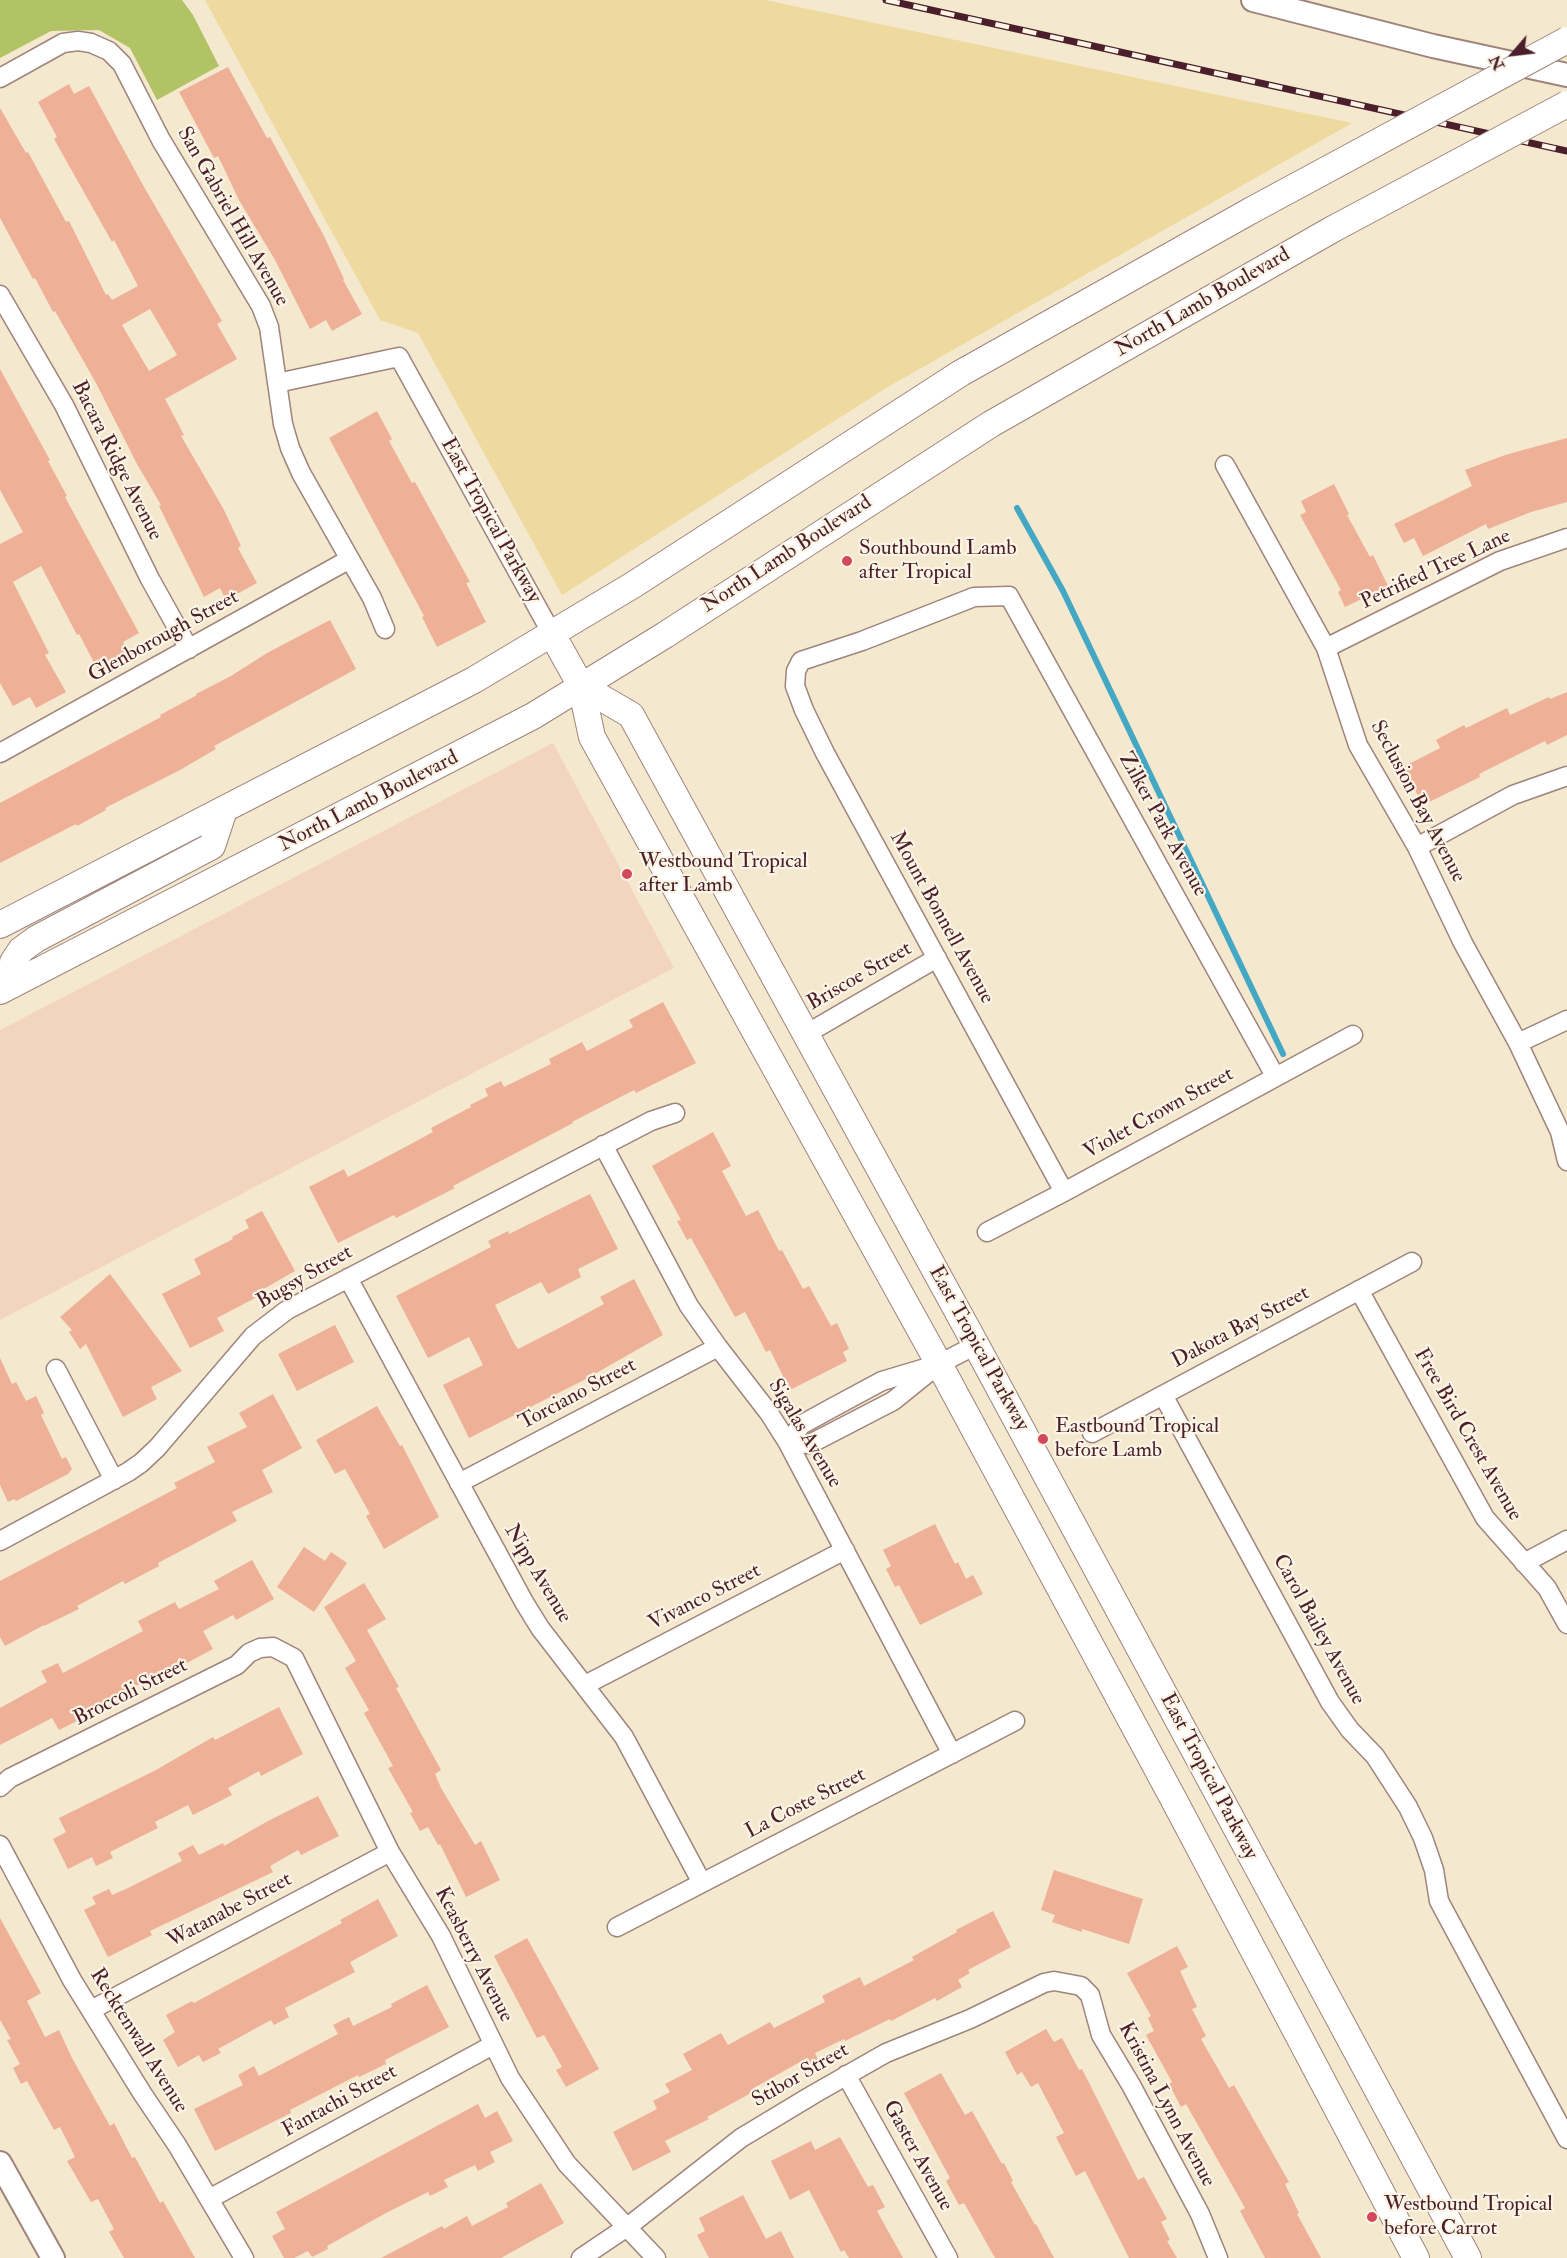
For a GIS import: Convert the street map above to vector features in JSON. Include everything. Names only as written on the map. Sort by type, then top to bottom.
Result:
[{"type":"main road","points":[[0,925],[474,680],[633,585],[961,373],[1252,210],[1567,40]]},
{"type":"main road","name":"North Lamb Boulevard","points":[[6,988],[533,716],[665,635],[991,424],[1333,229],[1567,104]]},
{"type":"main road","name":"East Tropical Parkway","points":[[552,634],[580,686],[592,737],[939,1364],[1174,1800],[1416,2258]]},
{"type":"main road","name":"East Tropical Parkway","points":[[580,686],[631,715],[976,1345],[1468,2258]]},
{"type":"main road","points":[[6,988],[13,962],[21,950],[36,939],[212,846],[224,810]]},
{"type":"street","points":[[1253,0],[1433,46],[1567,75]]},
{"type":"street","name":"San Gabriel Hill Avenue","points":[[0,78],[63,43],[78,40],[109,51],[122,64],[161,140],[261,306],[269,327],[283,424],[290,448],[301,473],[372,598],[385,629]]},
{"type":"street","name":"Bacara Ridge Avenue","points":[[0,295],[64,405],[150,579],[189,649]]},
{"type":"street","name":"East Tropical Parkway","points":[[277,383],[399,357],[552,634]]},
{"type":"street","name":"Seclusion Bay Avenue","points":[[1225,465],[1326,648],[1358,745],[1417,847],[1463,942],[1518,1043],[1560,1132],[1567,1161]]},
{"type":"street","name":"Petrified Tree Lane","points":[[1326,648],[1500,561],[1567,538]]},
{"type":"street","name":"Glenborough Street","points":[[0,753],[350,559]]},
{"type":"street","name":"Mount Bonnell Avenue","points":[[1009,596],[974,597],[862,641],[801,661],[796,671],[795,686],[825,753],[1064,1192]]},
{"type":"street","name":"Zilker Park Avenue","points":[[1009,596],[1275,1076]]},
{"type":"street","points":[[1417,847],[1513,795],[1567,776]]},
{"type":"street","name":"Briscoe Street","points":[[806,1034],[937,958]]},
{"type":"street","points":[[1518,1043],[1567,1020]]},
{"type":"street","name":"Violet Crown Street","points":[[987,1232],[1353,1035]]},
{"type":"street","name":"Bugsy Street","points":[[0,1540],[114,1480],[141,1463],[157,1448],[266,1324],[286,1310],[603,1145],[651,1121],[675,1113]]},
{"type":"street","name":"Sigalas Avenue","points":[[603,1145],[689,1306],[789,1443],[952,1754]]},
{"type":"street","name":"Dakota Bay Street","points":[[1092,1432],[1412,1262]]},
{"type":"street","name":"Nipp Avenue","points":[[348,1278],[540,1628],[624,1737],[702,1883]]},
{"type":"street","name":"Free Bird Crest Avenue","points":[[1359,1290],[1485,1518],[1546,1588],[1567,1624]]},
{"type":"street","points":[[789,1443],[801,1425],[882,1381],[939,1364],[976,1345]]},
{"type":"street","name":"Torciano Street","points":[[459,1483],[718,1347]]},
{"type":"street","points":[[56,1368],[114,1480]]},
{"type":"street","name":"Carol Bailey Avenue","points":[[1163,1395],[1330,1702],[1350,1730],[1375,1756],[1408,1808],[1423,1838],[1434,1870],[1439,1901],[1567,2139]]},
{"type":"street","points":[[1524,1563],[1567,1540]]},
{"type":"street","name":"Vivanco Street","points":[[585,1685],[844,1550]]},
{"type":"street","name":"Broccoli Street","points":[[0,1787],[10,1778],[237,1665],[249,1653],[260,1648],[273,1647],[283,1652]]},
{"type":"street","name":"Keasberry Avenue","points":[[283,1652],[294,1658],[300,1668],[390,1852],[441,1936],[510,2078],[567,2164],[656,2258]]},
{"type":"street","name":"La Coste Street","points":[[617,1927],[1015,1722]]},
{"type":"street","name":"Recktenwall Avenue","points":[[0,1845],[72,1980],[244,2258]]},
{"type":"street","name":"Watanabe Street","points":[[91,2010],[390,1852]]},
{"type":"street","name":"Stibor Street","points":[[581,2258],[626,2227],[741,2138],[846,2075],[886,2053],[980,2014],[1044,1983],[1054,1981],[1069,1983]]},
{"type":"street","name":"Kristina Lynn Avenue","points":[[1069,1983],[1081,1986],[1090,1995],[1101,2035],[1131,2085],[1200,2214],[1218,2258]]},
{"type":"street","name":"Fantachi Street","points":[[209,2199],[493,2045]]},
{"type":"street","name":"Gaster Avenue","points":[[846,2075],[948,2258]]},
{"type":"street","points":[[0,2163],[53,2258]]},
{"type":"shaded area","points":[[553,743],[674,968],[0,1320],[0,1030]]},
{"type":"green space","points":[[0,0],[182,0],[193,15],[219,66],[157,100],[130,48],[99,30],[51,31],[0,58]]},
{"type":"sand","points":[[205,0],[765,0],[1352,123],[886,388],[562,595],[418,333],[380,320]]},
{"type":"building","points":[[228,67],[267,138],[270,137],[324,236],[343,280],[362,314],[332,331],[326,320],[310,329],[275,260],[239,200],[218,156],[214,158],[179,92]]},
{"type":"building","points":[[69,84],[74,94],[89,86],[144,187],[222,321],[217,324],[237,359],[165,399],[184,435],[181,436],[223,508],[241,546],[238,548],[257,583],[226,600],[220,588],[204,597],[159,506],[161,505],[137,464],[96,383],[55,311],[53,312],[35,278],[33,279],[0,218],[0,108],[26,153],[28,152],[66,222],[69,221],[106,295],[108,294],[112,300],[138,286],[114,240],[112,242],[54,139],[57,137],[38,102]],"holes":[[[150,309],[177,355],[149,371],[122,325]]]},
{"type":"building","points":[[0,369],[50,460],[48,461],[67,496],[65,497],[139,633],[123,642],[129,653],[98,670],[41,566],[13,582],[49,653],[45,655],[66,692],[36,708],[30,697],[13,706],[0,683],[0,544],[23,532],[0,490]]},
{"type":"building","points":[[377,411],[392,439],[389,441],[412,483],[415,482],[470,582],[466,583],[486,622],[437,647],[422,617],[424,616],[329,438]]},
{"type":"building","points":[[1567,438],[1567,502],[1531,512],[1488,529],[1486,524],[1423,556],[1414,538],[1404,543],[1394,524],[1472,486],[1465,470],[1505,455]]},
{"type":"building","points":[[1334,484],[1349,514],[1347,515],[1370,557],[1373,555],[1388,586],[1345,607],[1338,592],[1341,590],[1300,515],[1306,512],[1301,501]]},
{"type":"building","points":[[330,620],[356,669],[214,746],[216,749],[180,770],[105,808],[106,810],[77,826],[76,824],[0,863],[0,803],[161,717],[160,715],[231,676],[267,653]]},
{"type":"building","points":[[1567,692],[1567,735],[1547,745],[1545,741],[1423,805],[1403,767],[1440,748],[1436,740],[1464,725],[1466,728],[1507,708],[1510,715],[1549,697],[1550,699]]},
{"type":"building","points":[[663,1002],[696,1063],[636,1093],[634,1090],[453,1186],[455,1188],[396,1218],[394,1215],[338,1243],[309,1187],[344,1169],[348,1177],[394,1153],[433,1132],[431,1128],[488,1096],[485,1089],[501,1081],[504,1087],[551,1064],[549,1059],[582,1042],[587,1051],[633,1027],[629,1020]]},
{"type":"building","points":[[713,1132],[731,1166],[722,1171],[746,1216],[758,1210],[779,1251],[782,1250],[803,1289],[809,1286],[831,1326],[837,1323],[849,1349],[843,1352],[847,1361],[790,1390],[770,1350],[766,1352],[745,1312],[735,1317],[691,1238],[687,1240],[677,1221],[681,1220],[652,1166]]},
{"type":"building","points":[[590,1194],[618,1249],[578,1269],[581,1277],[548,1294],[541,1282],[495,1305],[514,1343],[518,1349],[565,1325],[604,1304],[600,1297],[634,1279],[663,1335],[584,1380],[469,1438],[443,1385],[483,1365],[469,1337],[428,1358],[396,1296],[491,1247],[488,1241],[508,1231],[509,1234]]},
{"type":"building","points":[[262,1211],[295,1271],[255,1294],[257,1297],[217,1318],[224,1331],[190,1348],[162,1294],[201,1274],[194,1259],[249,1228],[245,1220]]},
{"type":"building","points":[[110,1274],[182,1371],[151,1387],[157,1399],[123,1417],[86,1344],[80,1349],[69,1332],[72,1330],[60,1317]]},
{"type":"building","points":[[335,1325],[354,1362],[297,1391],[278,1354]]},
{"type":"building","points":[[0,1358],[12,1384],[16,1382],[26,1401],[36,1396],[44,1413],[41,1415],[62,1459],[66,1457],[72,1469],[68,1474],[16,1501],[14,1499],[8,1502],[0,1485]]},
{"type":"building","points":[[273,1394],[302,1448],[262,1470],[273,1492],[232,1512],[237,1521],[158,1563],[159,1566],[125,1584],[123,1581],[77,1606],[79,1609],[5,1646],[0,1637],[0,1581],[177,1488],[174,1483],[215,1462],[207,1447],[247,1427],[239,1413]]},
{"type":"building","points":[[377,1406],[400,1446],[402,1445],[439,1517],[384,1549],[366,1516],[370,1514],[345,1469],[335,1474],[316,1440]]},
{"type":"building","points":[[935,1524],[955,1564],[958,1562],[966,1579],[973,1575],[983,1594],[920,1625],[899,1585],[895,1587],[886,1569],[891,1566],[883,1550]]},
{"type":"building","points":[[304,1547],[325,1561],[331,1552],[347,1563],[314,1612],[277,1587]]},
{"type":"building","points":[[252,1560],[274,1599],[236,1620],[233,1615],[203,1631],[213,1649],[155,1680],[153,1677],[83,1713],[85,1717],[59,1730],[52,1718],[0,1745],[0,1708],[47,1682],[41,1671],[58,1663],[63,1673],[143,1631],[138,1621],[175,1602],[179,1609],[219,1589],[214,1581]]},
{"type":"building","points":[[364,1583],[386,1619],[367,1630],[441,1770],[435,1774],[441,1788],[475,1845],[481,1841],[500,1880],[466,1897],[440,1844],[438,1845],[428,1827],[420,1831],[410,1813],[413,1812],[388,1768],[393,1766],[364,1713],[369,1710],[345,1668],[356,1661],[324,1607]]},
{"type":"building","points":[[279,1707],[303,1754],[261,1776],[259,1771],[228,1788],[232,1795],[193,1815],[188,1805],[155,1822],[158,1828],[110,1852],[113,1858],[96,1866],[92,1857],[68,1869],[53,1839],[66,1832],[59,1818],[156,1770],[213,1737],[215,1740]]},
{"type":"building","points":[[318,1796],[339,1836],[301,1855],[298,1850],[270,1866],[273,1872],[150,1931],[152,1935],[108,1957],[84,1910],[96,1904],[92,1897],[109,1889],[112,1895],[182,1861],[178,1853],[193,1845],[199,1855],[223,1843],[224,1846]]},
{"type":"building","points":[[1054,1870],[1143,1899],[1129,1944],[1052,1922],[1055,1915],[1041,1910]]},
{"type":"building","points":[[378,1899],[398,1936],[350,1962],[355,1972],[285,2008],[289,2017],[274,2025],[271,2020],[218,2049],[221,2053],[203,2062],[199,2055],[178,2067],[163,2040],[175,2032],[166,2015],[192,2001],[194,2003],[342,1923],[340,1920]]},
{"type":"building","points":[[993,1911],[1011,1947],[968,1970],[970,1973],[958,1980],[962,1987],[937,2001],[935,1998],[891,2021],[890,2019],[815,2053],[818,2060],[803,2067],[800,2062],[752,2089],[753,2092],[707,2117],[709,2119],[665,2141],[671,2152],[633,2171],[613,2132],[657,2109],[653,2101],[670,2092],[665,2084],[692,2070],[683,2054],[721,2033],[728,2045],[770,2022],[774,2028],[825,2002],[822,1996],[860,1977],[864,1986],[914,1960],[912,1957]]},
{"type":"building","points":[[0,1918],[41,1993],[27,2001],[45,2037],[59,2030],[110,2126],[114,2123],[132,2158],[135,2157],[160,2203],[163,2201],[195,2258],[124,2258],[109,2232],[114,2229],[98,2199],[91,2202],[67,2161],[75,2157],[60,2127],[54,2130],[27,2081],[21,2084],[13,2068],[20,2064],[7,2040],[11,2039],[0,2020]]},
{"type":"building","points":[[527,1938],[599,2069],[566,2087],[556,2070],[562,2067],[544,2035],[537,2038],[494,1956]]},
{"type":"building","points":[[1177,1946],[1188,1967],[1180,1971],[1197,2007],[1192,2009],[1206,2036],[1201,2039],[1229,2088],[1234,2085],[1289,2182],[1285,2184],[1299,2213],[1297,2214],[1321,2258],[1265,2258],[1240,2211],[1245,2208],[1186,2104],[1181,2107],[1169,2084],[1172,2082],[1146,2035],[1154,2031],[1148,2018],[1151,2016],[1127,1973]]},
{"type":"building","points":[[427,1985],[449,2027],[385,2060],[386,2064],[359,2077],[358,2075],[290,2110],[291,2113],[215,2151],[194,2109],[243,2085],[238,2075],[254,2066],[259,2076],[338,2034],[333,2025],[349,2017],[353,2026],[392,2007],[391,2004]]},
{"type":"building","points":[[1046,2029],[1054,2042],[1062,2038],[1079,2070],[1082,2069],[1138,2180],[1144,2177],[1167,2219],[1161,2222],[1170,2240],[1167,2241],[1177,2258],[1129,2258],[1085,2171],[1076,2176],[1056,2137],[1064,2133],[1038,2083],[1031,2087],[1022,2072],[1017,2075],[1005,2052]]},
{"type":"building","points":[[941,2073],[965,2115],[972,2111],[1002,2164],[1004,2163],[1013,2181],[1011,2182],[1054,2258],[995,2258],[964,2203],[959,2205],[946,2181],[950,2178],[904,2093]]},
{"type":"building","points":[[478,2104],[485,2118],[497,2111],[513,2141],[490,2152],[495,2162],[478,2171],[475,2165],[444,2180],[448,2187],[430,2196],[428,2192],[386,2213],[312,2257],[308,2251],[294,2258],[284,2258],[272,2236],[285,2229],[276,2212]]},
{"type":"building","points":[[840,2137],[868,2187],[873,2185],[885,2207],[877,2211],[903,2258],[849,2258],[844,2250],[841,2252],[809,2190],[790,2200],[771,2161],[811,2141],[815,2150]]},
{"type":"building","points":[[541,2183],[564,2223],[501,2258],[381,2258],[442,2226],[444,2229],[467,2216],[472,2226],[508,2207],[506,2203]]},
{"type":"building","points":[[743,2195],[766,2239],[781,2231],[794,2258],[709,2258],[697,2235],[705,2231],[699,2218]]},
{"type":"waterway","points":[[1017,508],[1063,591],[1283,1054]]},
{"type":"railway","points":[[886,0],[1567,151]]},
{"type":"place","name":"Southbound Lamb after Tropical","points":[[847,561]]},
{"type":"place","name":"Westbound Tropical after Lamb","points":[[627,874]]},
{"type":"place","name":"Eastbound Tropical before Lamb","points":[[1043,1439]]},
{"type":"place","name":"Westbound Tropical before Carrot","points":[[1372,2217]]}]
